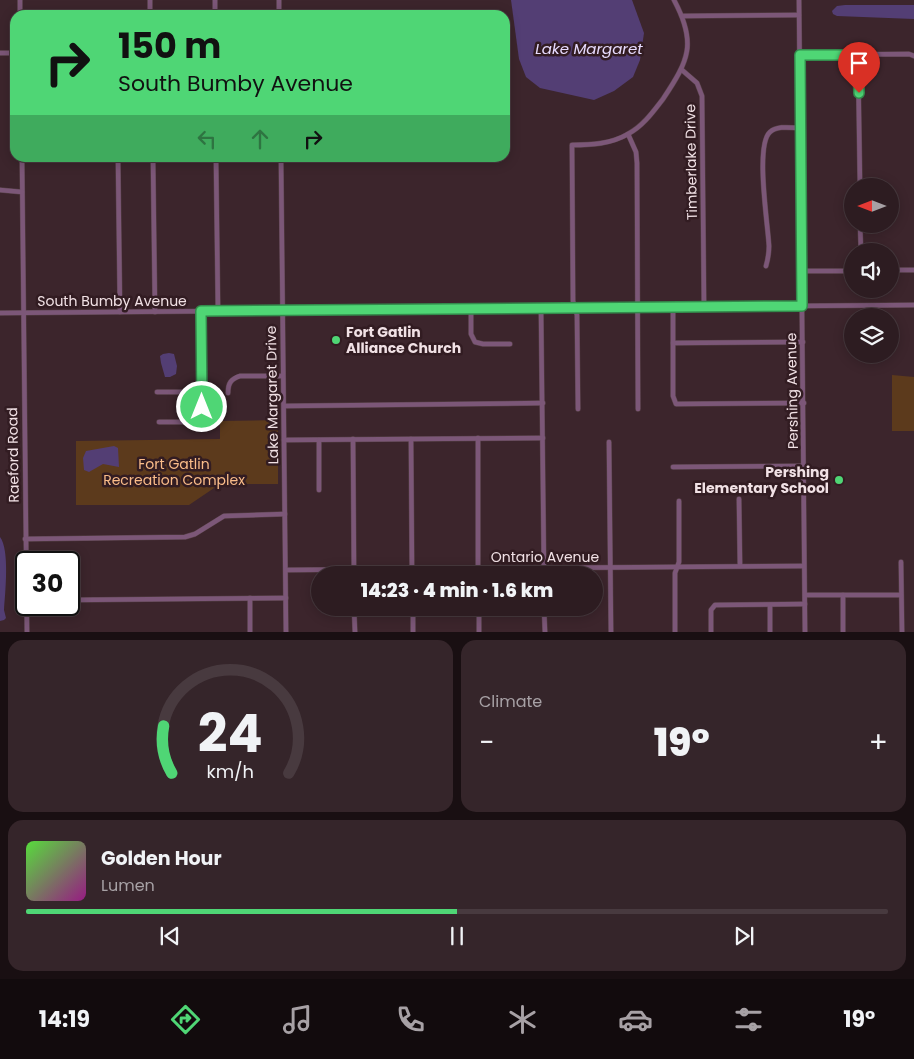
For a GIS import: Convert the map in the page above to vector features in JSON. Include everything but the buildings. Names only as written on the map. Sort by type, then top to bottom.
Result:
[{"type":"street","points":[[578,409],[576,315],[573,301],[572,145],[601,143],[628,134],[650,116],[682,70],[686,60],[688,47],[687,32],[683,16],[674,0]]},
{"type":"street","name":"Pershing Avenue","points":[[799,0],[805,632]]},
{"type":"street","points":[[683,16],[799,15]]},
{"type":"street","points":[[800,55],[909,54],[914,56]]},
{"type":"street","points":[[858,55],[860,178]]},
{"type":"street","name":"Timberlake Drive","points":[[682,70],[697,83],[702,96],[704,307]]},
{"type":"street","points":[[766,266],[769,247],[764,208],[764,143],[769,133],[773,130],[801,128]]},
{"type":"street","points":[[628,134],[636,152],[638,163],[638,409]]},
{"type":"street","name":"Raeford Road","points":[[22,162],[25,551]]},
{"type":"street","points":[[118,162],[120,312]]},
{"type":"street","points":[[153,162],[154,312]]},
{"type":"street","points":[[216,162],[218,311]]},
{"type":"street","name":"Lake Margaret Drive","points":[[281,162],[286,632]]},
{"type":"street","points":[[0,190],[22,192]]},
{"type":"street","points":[[802,271],[844,270]]},
{"type":"street","points":[[899,270],[914,270]]},
{"type":"street","name":"South Bumby Avenue","points":[[0,312],[914,305]]},
{"type":"street","points":[[673,307],[672,396],[675,402],[679,404],[804,403]]},
{"type":"street","points":[[542,308],[544,566]]},
{"type":"street","points":[[471,309],[471,334],[475,342],[483,344],[510,344]]},
{"type":"street","points":[[159,422],[202,422],[201,311]]},
{"type":"street","points":[[673,343],[803,342]]},
{"type":"street","points":[[228,393],[230,382],[240,376],[283,376]]},
{"type":"street","points":[[157,392],[202,392]]},
{"type":"street","points":[[284,406],[543,403]]},
{"type":"street","points":[[478,438],[478,566]]},
{"type":"street","points":[[284,440],[543,438]]},
{"type":"street","points":[[410,439],[412,566]]},
{"type":"street","points":[[319,440],[319,490]]},
{"type":"street","points":[[353,440],[354,566]]},
{"type":"street","points":[[609,442],[610,632]]},
{"type":"street","points":[[673,467],[804,466]]},
{"type":"street","points":[[739,499],[740,566]]},
{"type":"street","points":[[675,632],[675,573],[679,562],[679,501]]},
{"type":"street","points":[[25,539],[185,537],[195,534],[224,516],[285,514]]},
{"type":"street","points":[[901,562],[902,632]]},
{"type":"street","name":"Ontario Avenue","points":[[603,568],[804,566]]},
{"type":"street","name":"Ontario Avenue","points":[[286,570],[311,571]]},
{"type":"street","points":[[805,595],[901,595]]},
{"type":"street","points":[[843,595],[843,632]]},
{"type":"street","points":[[250,598],[250,632]]},
{"type":"street","points":[[80,600],[286,598]]},
{"type":"street","points":[[711,632],[712,606],[715,605],[805,604]]},
{"type":"street","points":[[770,605],[770,632]]},
{"type":"street","name":"Raeford Road","points":[[26,616],[26,632]]},
{"type":"street","points":[[354,616],[354,632]]},
{"type":"street","points":[[413,616],[413,632]]},
{"type":"street","points":[[478,616],[479,632]]},
{"type":"street","points":[[544,616],[545,632]]},
{"type":"green space","points":[[892,375],[914,377],[914,431],[892,431]]},
{"type":"green space","name":"Fort Gatlin Recreation Complex","points":[[278,420],[278,484],[220,484],[189,505],[76,505],[76,441],[220,439],[220,421]]},
{"type":"water","name":"Lake Margaret","points":[[511,0],[632,0],[644,33],[640,60],[633,77],[614,91],[594,100],[540,88],[526,77],[519,59]]},
{"type":"water","points":[[914,5],[914,19],[837,16],[833,14],[832,11],[837,6]]},
{"type":"water","points":[[169,353],[174,354],[177,366],[176,374],[165,377],[160,356]]},
{"type":"water","points":[[114,446],[118,448],[119,467],[103,464],[89,472],[84,470],[83,458],[86,451]]},
{"type":"water","points":[[0,537],[3,543],[6,562],[4,610],[6,618],[0,621]]},
{"type":"place","name":"Fort Gatlin Alliance Church","points":[[336,340]]},
{"type":"place","name":"Pershing Elementary School","points":[[839,480]]},
{"type":"route","points":[[202,407],[201,311],[802,306],[800,55],[858,55],[859,93]]}]
